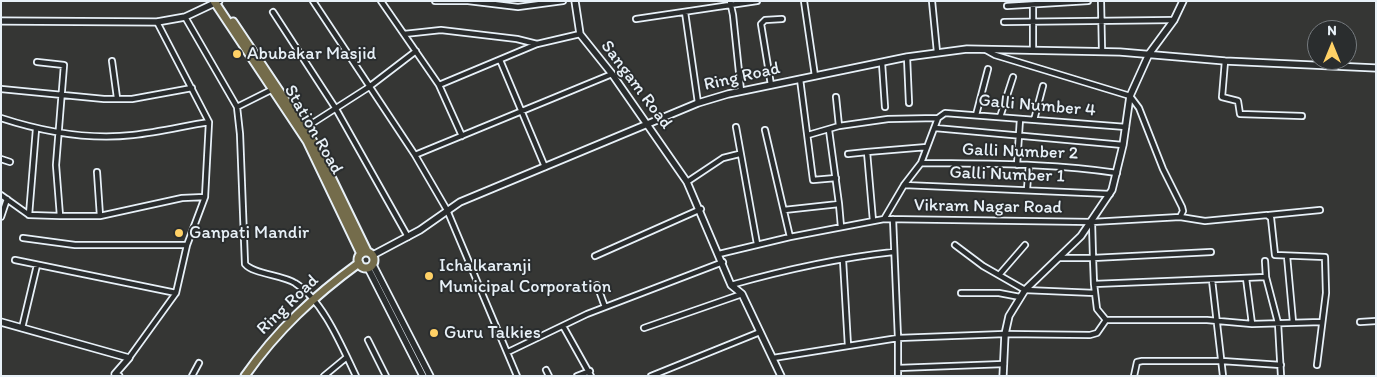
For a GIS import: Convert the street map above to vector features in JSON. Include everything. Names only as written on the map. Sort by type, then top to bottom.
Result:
[{"type":"main road","name":"Sangam Road","points":[[575,1],[580,34],[612,74],[687,182],[701,209],[731,285]]},
{"type":"main road","points":[[1003,376],[1005,334],[1009,316],[1020,296],[1092,222],[1110,194],[1123,145],[1130,96],[1149,54],[1174,20],[1183,1]]},
{"type":"main road","points":[[1,21],[157,22],[185,17],[216,2]]},
{"type":"main road","name":"Station Road","points":[[216,2],[307,142],[367,253]]},
{"type":"main road","name":"Station Road","points":[[216,2],[305,128],[367,253]]},
{"type":"main road","name":"Ring Road","points":[[367,253],[408,237],[460,202],[698,103],[741,91],[907,57],[967,49],[1034,50],[1149,54],[1375,68]]},
{"type":"main road","points":[[367,253],[359,264],[371,266]]},
{"type":"main road","points":[[367,253],[371,266],[423,376]]},
{"type":"main road","name":"Ring Road","points":[[245,376],[265,346],[313,298],[359,264]]},
{"type":"main road","points":[[371,266],[430,376]]},
{"type":"main road","points":[[731,285],[742,294],[781,376]]},
{"type":"main road","points":[[1,322],[129,358],[116,375]]},
{"type":"street","points":[[313,1],[368,87],[415,155],[447,210],[517,376]]},
{"type":"street","points":[[381,1],[439,85],[462,136]]},
{"type":"street","points":[[435,1],[467,1],[518,7],[563,1]]},
{"type":"street","points":[[636,19],[730,3],[757,1]]},
{"type":"street","points":[[804,1],[815,76]]},
{"type":"street","points":[[932,1],[937,52]]},
{"type":"street","points":[[1007,6],[1088,1]]},
{"type":"street","points":[[1102,1],[1102,52]]},
{"type":"street","points":[[730,3],[734,15],[741,91]]},
{"type":"street","points":[[1033,5],[1034,50]]},
{"type":"street","points":[[274,12],[336,110],[408,237]]},
{"type":"street","points":[[685,12],[698,103]]},
{"type":"street","points":[[185,17],[237,107],[240,134],[245,264],[252,269],[287,278],[302,287],[313,298],[356,376]]},
{"type":"street","points":[[771,85],[762,24],[765,20],[782,19]]},
{"type":"street","points":[[1004,22],[1174,20]]},
{"type":"street","points":[[129,358],[176,293],[187,245],[205,198],[209,122],[157,22]]},
{"type":"street","points":[[404,34],[441,30],[517,39],[537,44]]},
{"type":"street","points":[[439,85],[537,44],[580,34]]},
{"type":"street","points":[[986,50],[994,55],[1130,96],[1139,108],[1163,169],[1182,207],[1180,217]]},
{"type":"street","points":[[305,128],[336,110],[416,51]]},
{"type":"street","points":[[907,57],[910,103]]},
{"type":"street","points":[[500,60],[545,168]]},
{"type":"street","points":[[1225,60],[1222,97],[1238,101],[1240,114],[1302,116]]},
{"type":"street","points":[[112,61],[117,98]]},
{"type":"street","points":[[37,62],[64,65],[56,165],[60,216]]},
{"type":"street","points":[[882,63],[885,107]]},
{"type":"street","points":[[976,115],[988,69]]},
{"type":"street","points":[[415,155],[612,74]]},
{"type":"street","points":[[1000,117],[1013,77]]},
{"type":"street","points":[[800,79],[813,180],[836,178]]},
{"type":"street","points":[[1034,120],[1042,86]]},
{"type":"street","points":[[1,89],[62,96],[132,99],[192,88]]},
{"type":"street","points":[[237,107],[273,89]]},
{"type":"street","points":[[836,97],[840,126]]},
{"type":"street","name":"Galli Number 4","points":[[938,118],[945,112],[1126,127]]},
{"type":"street","points":[[1,118],[36,129],[89,136],[132,135],[209,122]]},
{"type":"street","points":[[808,134],[840,126],[888,119],[938,118],[920,163],[884,220]]},
{"type":"street","points":[[1017,165],[1020,118]]},
{"type":"street","points":[[736,127],[739,154],[757,244]]},
{"type":"street","points":[[935,128],[1123,145]]},
{"type":"street","points":[[29,214],[36,129]]},
{"type":"street","points":[[765,130],[790,237]]},
{"type":"street","points":[[829,130],[841,227]]},
{"type":"street","points":[[848,154],[927,147]]},
{"type":"street","points":[[867,152],[873,221]]},
{"type":"street","points":[[687,182],[722,158],[739,154]]},
{"type":"street","points":[[1,158],[10,162]]},
{"type":"street","name":"Galli Number 2","points":[[920,163],[1029,165],[1087,168],[1117,172]]},
{"type":"street","points":[[1028,189],[1029,165]]},
{"type":"street","points":[[97,172],[100,216]]},
{"type":"street","name":"Galli Number 1","points":[[904,186],[1028,189],[1110,194]]},
{"type":"street","points":[[1,195],[29,214],[60,216],[100,216],[182,198],[205,198]]},
{"type":"street","points":[[1,217],[7,199]]},
{"type":"street","points":[[784,210],[838,204]]},
{"type":"street","points":[[595,256],[701,209]]},
{"type":"street","name":"Vikram Nagar Road","points":[[719,254],[790,237],[893,219],[1092,222],[1180,217],[1204,221],[1320,210]]},
{"type":"street","points":[[1267,215],[1271,218],[1275,255],[1325,257],[1326,293],[1317,365]]},
{"type":"street","points":[[893,219],[898,376]]},
{"type":"street","points":[[1092,222],[1094,293],[1097,308],[1106,320]]},
{"type":"street","points":[[22,238],[75,245],[187,245]]},
{"type":"street","points":[[956,245],[999,275],[1025,290],[1094,293]]},
{"type":"street","points":[[999,275],[1025,245]]},
{"type":"street","points":[[731,285],[776,272],[894,252]]},
{"type":"street","points":[[1059,258],[1212,252]]},
{"type":"street","points":[[1287,256],[1293,322]]},
{"type":"street","points":[[15,260],[176,293]]},
{"type":"street","points":[[843,260],[848,346]]},
{"type":"street","points":[[1265,261],[1266,277],[1278,324],[1281,376]]},
{"type":"street","points":[[508,352],[605,307],[723,262]]},
{"type":"street","points":[[22,328],[37,265]]},
{"type":"street","points":[[1094,284],[1266,277]]},
{"type":"street","points":[[1246,278],[1252,324]]},
{"type":"street","points":[[1212,280],[1224,376]]},
{"type":"street","points":[[597,285],[605,307]]},
{"type":"street","points":[[961,294],[999,293],[1020,296]]},
{"type":"street","points":[[644,328],[742,294]]},
{"type":"street","points":[[1106,320],[1216,321],[1252,324],[1322,322]]},
{"type":"street","points":[[773,358],[898,338],[1005,334],[1090,335],[1097,333],[1106,320]]},
{"type":"street","points":[[1360,322],[1376,321]]},
{"type":"street","points":[[563,326],[591,373],[577,376]]},
{"type":"street","points":[[654,375],[760,332]]},
{"type":"street","points":[[368,340],[386,376]]},
{"type":"street","points":[[324,376],[347,357]]},
{"type":"street","points":[[1134,376],[1137,362],[1142,361],[1222,361],[1281,365]]},
{"type":"street","points":[[192,376],[199,363]]},
{"type":"street","points":[[898,368],[1004,364]]},
{"type":"street","points":[[546,370],[549,376]]},
{"type":"place","name":"Abubakar Masjid","points":[[237,54]]},
{"type":"place","name":"Ganpati Mandir","points":[[179,233]]},
{"type":"place","name":"Ichalkaranji Municipal Corporation","points":[[429,276]]},
{"type":"place","name":"Guru Talkies","points":[[434,333]]}]
